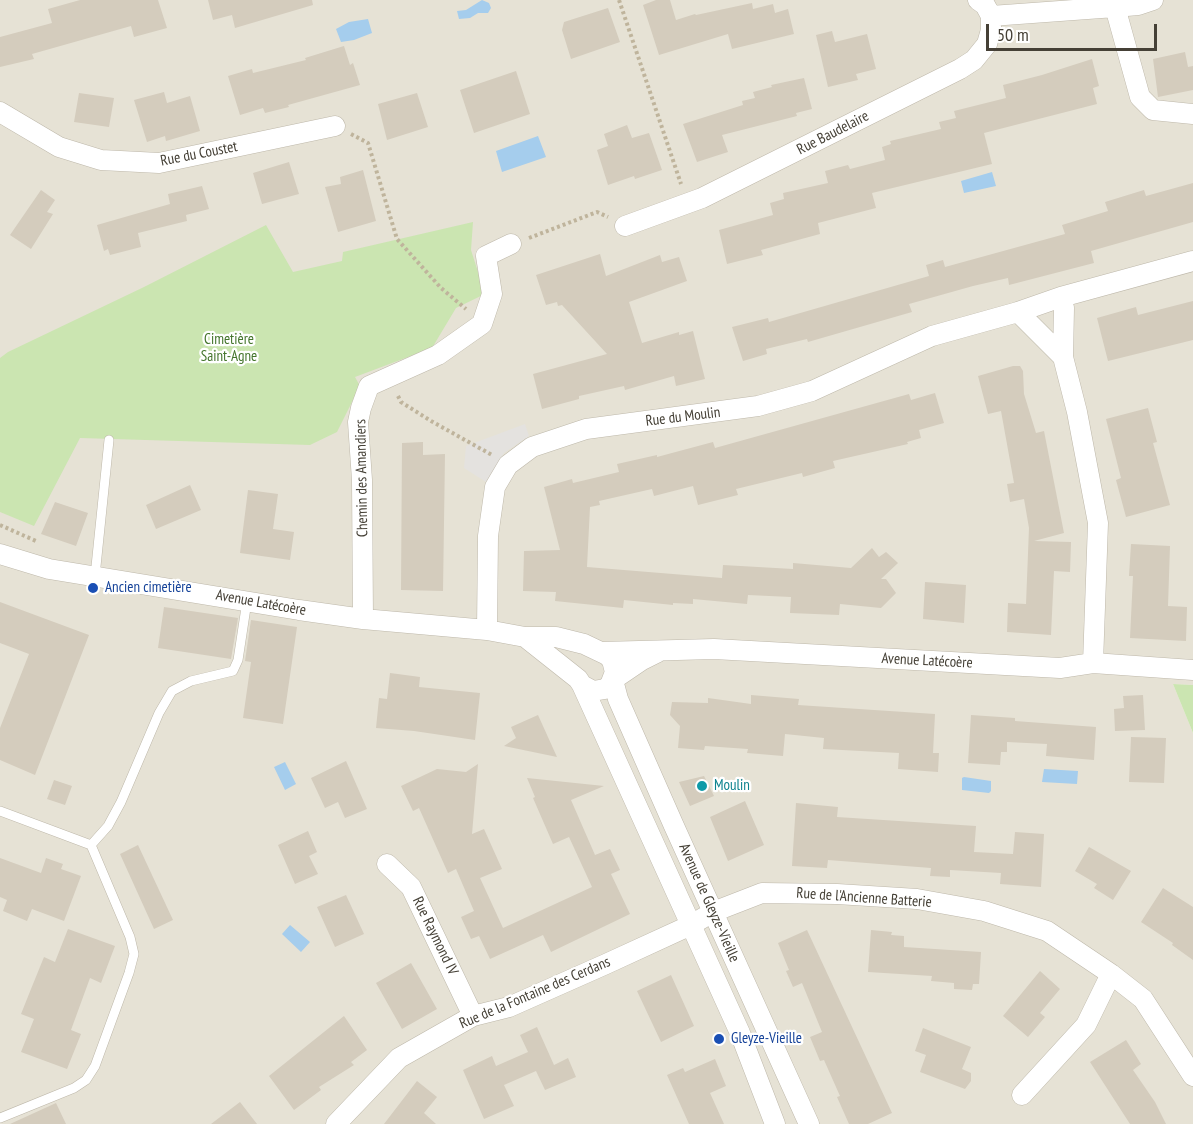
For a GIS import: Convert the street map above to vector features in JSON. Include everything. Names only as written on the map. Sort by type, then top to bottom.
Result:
[{"type":"street","points":[[978,0],[985,5],[991,16],[1138,5],[1153,0]]},
{"type":"street","points":[[1115,7],[1140,97],[1153,110],[1193,114]]},
{"type":"street","name":"Rue Baudelaire","points":[[625,226],[688,204],[960,69],[974,60],[987,44],[991,30],[991,16]]},
{"type":"street","name":"Rue du Coustet","points":[[0,112],[59,147],[101,160],[159,164],[335,126]]},
{"type":"street","points":[[482,324],[492,294],[486,256],[511,244]]},
{"type":"street","name":"Rue du Moulin","points":[[487,630],[488,536],[495,487],[508,465],[532,447],[586,429],[758,406],[812,391],[932,336],[1018,312],[1061,297],[1193,261]]},
{"type":"street","points":[[1061,297],[1064,308],[1063,357],[1077,412],[1098,523],[1094,663]]},
{"type":"street","points":[[1018,312],[1063,357]]},
{"type":"street","name":"Chemin des Amandiers","points":[[363,619],[362,480],[355,406],[369,386],[438,355],[482,324]]},
{"type":"street","name":"Avenue Latécoère","points":[[0,554],[49,569],[363,619],[487,630],[525,637],[556,637],[584,644],[599,652],[714,649],[1060,668],[1094,663],[1193,670]]},
{"type":"street","name":"Avenue Latécoère","points":[[525,637],[593,690],[610,685],[613,680],[642,660],[661,651]]},
{"type":"street","points":[[580,682],[576,672],[580,660],[585,655],[599,652],[607,655],[615,666],[613,680]]},
{"type":"street","name":"Avenue de Gleyze-Vieille","points":[[613,680],[618,699],[809,1124]]},
{"type":"street","name":"Avenue de Gleyze-Vieille","points":[[580,682],[740,1033],[775,1124]]},
{"type":"street","name":"Rue Raymond IV","points":[[387,864],[411,887],[473,1016]]},
{"type":"street","name":"Rue de l'Ancienne Batterie","points":[[691,925],[713,912],[762,892],[916,899],[984,911],[1047,931],[1111,974],[1143,999],[1193,1076]]},
{"type":"street","name":"Rue de la Fontaine des Cerdans","points":[[336,1124],[399,1058],[473,1016],[509,1007],[691,925]]},
{"type":"street","points":[[1022,1095],[1086,1025],[1111,974]]},
{"type":"lane","points":[[95,576],[110,441]]},
{"type":"lane","points":[[91,845],[108,826],[117,810],[159,713],[172,692],[191,681],[233,671],[238,660],[247,601]]},
{"type":"lane","points":[[0,811],[91,845],[130,937],[134,954],[95,1066],[86,1080],[74,1088],[0,1118]]},
{"type":"path","points":[[619,0],[688,204]]},
{"type":"path","points":[[368,143],[397,239],[441,288],[482,324]]},
{"type":"path","points":[[511,244],[597,212],[625,226]]},
{"type":"path","points":[[386,378],[401,402],[508,465]]},
{"type":"shaded area","points":[[0,0],[1193,0],[1193,685],[1173,684],[1193,733],[1193,1124],[0,1124]]},
{"type":"shaded area","points":[[525,424],[529,436],[504,453],[486,482],[464,468],[466,446]]},
{"type":"green space","name":"Cimetière Saint-Agne","points":[[473,222],[471,250],[485,294],[456,308],[432,348],[355,377],[360,386],[337,432],[310,445],[80,438],[34,526],[0,512],[0,358],[8,352],[266,225],[293,272],[342,261],[343,252]]},
{"type":"green space","points":[[1173,684],[1193,685],[1193,733]]},
{"type":"water","points":[[482,0],[489,3],[491,8],[488,13],[478,13],[470,18],[459,19],[457,11],[466,10]]},
{"type":"water","points":[[368,19],[372,33],[341,42],[336,29],[349,22]]},
{"type":"water","points":[[538,136],[546,157],[502,172],[496,151]]},
{"type":"water","points":[[992,172],[996,186],[964,193],[961,181]]},
{"type":"water","points":[[285,762],[296,784],[285,790],[274,767]]},
{"type":"water","points":[[1044,769],[1078,771],[1077,784],[1042,782]]},
{"type":"water","points":[[962,778],[991,781],[991,791],[989,793],[962,790]]},
{"type":"water","points":[[290,925],[310,942],[301,952],[282,934]]},
{"type":"building","points":[[80,0],[158,0],[167,28],[134,37],[131,26],[32,54],[34,59],[0,67],[0,37],[52,23],[48,9]]},
{"type":"building","points":[[208,0],[312,0],[313,5],[235,28],[232,15],[213,20]]},
{"type":"building","points":[[656,0],[670,0],[676,20],[752,3],[753,9],[773,4],[775,13],[788,9],[794,34],[732,49],[728,34],[659,55],[643,5]]},
{"type":"building","points":[[608,8],[620,42],[571,59],[562,30],[564,22]]},
{"type":"building","points":[[832,31],[835,42],[867,34],[876,69],[856,74],[858,80],[828,87],[816,35]]},
{"type":"building","points":[[344,46],[350,65],[353,63],[360,85],[265,113],[263,108],[240,115],[228,76],[252,69],[253,73],[306,60],[305,58]]},
{"type":"building","points":[[1185,52],[1188,67],[1193,66],[1193,90],[1158,97],[1153,59]]},
{"type":"building","points":[[1092,59],[1099,86],[1093,88],[1097,104],[984,133],[992,164],[872,193],[876,208],[818,223],[820,234],[761,250],[763,255],[727,264],[719,230],[773,215],[770,203],[784,199],[783,193],[828,183],[825,171],[848,165],[850,169],[885,160],[882,147],[891,144],[890,141],[941,129],[939,122],[956,118],[954,111],[1006,98],[1003,85]]},
{"type":"building","points":[[516,71],[530,114],[474,133],[460,90]]},
{"type":"building","points":[[804,78],[812,109],[796,113],[797,116],[722,135],[728,152],[697,162],[683,124],[743,105],[742,101],[755,98],[753,92],[772,87],[771,85]]},
{"type":"building","points":[[164,92],[167,103],[190,96],[200,131],[166,141],[165,136],[147,142],[134,100]]},
{"type":"building","points":[[79,93],[114,98],[109,127],[74,122]]},
{"type":"building","points":[[417,93],[428,127],[387,140],[378,104]]},
{"type":"building","points":[[627,125],[632,138],[649,133],[662,170],[608,185],[597,150],[608,146],[604,134]]},
{"type":"building","points":[[289,162],[299,194],[262,204],[253,173]]},
{"type":"building","points":[[363,170],[376,221],[338,232],[325,187],[341,184],[340,177]]},
{"type":"building","points":[[1193,183],[1193,222],[1091,251],[1094,263],[1009,285],[1008,278],[973,286],[909,304],[912,312],[808,342],[807,339],[766,349],[767,354],[743,361],[732,327],[768,318],[769,322],[929,276],[926,265],[943,260],[945,267],[1065,234],[1062,225],[1108,211],[1105,202],[1144,190],[1146,196]]},
{"type":"building","points":[[202,186],[209,209],[186,215],[187,221],[138,233],[141,247],[110,255],[108,249],[104,251],[97,225],[170,204],[168,194]]},
{"type":"building","points":[[41,190],[55,200],[47,212],[53,214],[31,249],[10,235]]},
{"type":"building","points":[[600,254],[606,276],[660,255],[662,262],[679,257],[687,281],[629,302],[642,343],[679,332],[679,335],[693,331],[705,379],[676,386],[674,376],[625,390],[624,386],[579,396],[579,399],[542,409],[533,374],[607,354],[562,305],[558,306],[557,302],[546,305],[536,275]]},
{"type":"building","points":[[1193,301],[1193,340],[1108,361],[1097,318],[1136,307],[1138,315]]},
{"type":"building","points":[[1020,366],[1023,371],[1024,394],[1036,433],[1044,431],[1064,533],[1034,541],[1071,542],[1070,572],[1054,571],[1051,635],[1007,632],[1008,603],[1026,604],[1029,528],[1024,499],[1010,502],[1007,484],[1014,483],[1001,411],[988,414],[978,376]]},
{"type":"building","points":[[935,393],[944,423],[919,430],[921,438],[907,442],[908,444],[833,461],[835,468],[803,477],[802,473],[736,489],[738,495],[698,505],[693,486],[654,496],[652,489],[599,501],[600,505],[590,507],[587,567],[722,578],[723,565],[793,569],[793,563],[851,568],[872,548],[879,557],[886,552],[898,563],[881,579],[886,579],[896,593],[881,608],[840,604],[839,615],[790,613],[791,597],[748,595],[747,604],[693,599],[693,604],[673,603],[673,605],[624,600],[623,608],[555,601],[556,592],[523,591],[524,551],[560,550],[544,487],[572,479],[573,483],[619,472],[617,464],[657,455],[657,457],[713,442],[715,448],[909,394],[911,400]]},
{"type":"building","points":[[1148,408],[1157,442],[1153,443],[1170,505],[1126,517],[1116,480],[1121,478],[1106,419]]},
{"type":"building","points":[[423,442],[423,455],[445,454],[443,591],[401,590],[402,443]]},
{"type":"building","points":[[190,485],[201,510],[156,529],[146,505]]},
{"type":"building","points":[[248,490],[278,494],[273,529],[294,532],[290,560],[240,553]]},
{"type":"building","points":[[55,502],[88,513],[76,546],[41,534]]},
{"type":"building","points":[[1131,544],[1170,546],[1168,606],[1187,607],[1186,641],[1130,638],[1133,576],[1129,576]]},
{"type":"building","points":[[925,582],[966,585],[964,623],[923,619]]},
{"type":"building","points":[[0,602],[89,635],[35,775],[0,760],[0,728],[29,654],[0,643]]},
{"type":"building","points":[[164,607],[238,618],[231,659],[158,648]]},
{"type":"building","points":[[251,620],[297,627],[283,724],[243,718],[251,662],[245,661]]},
{"type":"building","points":[[390,673],[420,677],[419,687],[480,693],[475,740],[376,728],[379,698],[387,699]]},
{"type":"building","points":[[751,695],[799,699],[798,705],[935,714],[933,753],[939,753],[938,772],[898,769],[899,753],[823,749],[824,738],[785,734],[783,756],[747,753],[748,749],[705,746],[704,750],[678,748],[680,726],[670,715],[672,702],[708,703],[708,698],[751,704]]},
{"type":"building","points":[[1143,695],[1145,730],[1115,731],[1114,709],[1124,708],[1123,696]]},
{"type":"building","points":[[538,715],[557,757],[504,746],[516,738],[511,727]]},
{"type":"building","points":[[971,715],[1096,727],[1094,760],[1046,756],[1047,744],[1007,742],[1007,752],[1001,752],[1000,765],[968,763]]},
{"type":"building","points":[[1131,737],[1166,738],[1164,783],[1129,782]]},
{"type":"building","points":[[346,761],[367,809],[345,818],[338,802],[325,808],[311,778]]},
{"type":"building","points":[[478,764],[472,834],[484,829],[502,869],[480,878],[503,928],[592,887],[569,837],[553,844],[527,778],[604,786],[571,800],[595,855],[610,849],[620,870],[611,874],[630,914],[551,952],[543,935],[490,959],[479,936],[471,939],[461,917],[474,911],[456,869],[448,873],[419,808],[413,811],[401,786],[437,769],[466,772]]},
{"type":"building","points":[[704,776],[714,796],[690,806],[679,782]]},
{"type":"building","points":[[54,780],[72,786],[65,805],[47,799]]},
{"type":"building","points":[[745,801],[764,845],[728,861],[710,817]]},
{"type":"building","points":[[796,803],[838,807],[837,817],[976,826],[974,852],[1013,854],[1015,832],[1044,834],[1041,887],[1000,884],[1001,873],[950,870],[950,877],[930,876],[931,868],[828,860],[827,868],[792,866]]},
{"type":"building","points":[[308,831],[317,852],[309,856],[318,874],[295,884],[278,845]]},
{"type":"building","points":[[138,845],[173,920],[154,929],[120,854]]},
{"type":"building","points":[[1089,847],[1131,871],[1113,900],[1094,888],[1097,884],[1075,871]]},
{"type":"building","points":[[0,858],[41,873],[46,858],[63,864],[61,869],[81,876],[64,921],[32,909],[27,921],[3,911],[7,900],[0,897]]},
{"type":"building","points":[[1163,888],[1193,907],[1193,960],[1172,945],[1173,943],[1141,922]]},
{"type":"building","points":[[346,895],[364,934],[335,947],[317,907]]},
{"type":"building","points":[[68,929],[115,946],[101,983],[90,978],[71,1030],[81,1034],[67,1069],[21,1052],[34,1019],[21,1014],[44,957],[55,962]]},
{"type":"building","points":[[807,930],[892,1113],[868,1124],[849,1124],[837,1097],[840,1096],[824,1060],[820,1061],[810,1037],[822,1032],[802,983],[793,987],[786,971],[789,970],[778,943]]},
{"type":"building","points":[[871,930],[904,936],[904,947],[981,952],[979,984],[973,984],[972,990],[954,989],[954,983],[931,981],[932,976],[868,972]]},
{"type":"building","points":[[411,963],[437,1009],[402,1029],[376,983]]},
{"type":"building","points":[[1040,971],[1060,989],[1040,1013],[1045,1017],[1028,1037],[1003,1016]]},
{"type":"building","points":[[671,975],[694,1026],[661,1042],[637,991]]},
{"type":"building","points":[[344,1016],[367,1050],[351,1062],[354,1065],[319,1087],[321,1090],[294,1110],[269,1076]]},
{"type":"building","points":[[537,1027],[554,1065],[568,1058],[576,1077],[545,1090],[536,1071],[504,1085],[514,1106],[484,1119],[463,1070],[492,1056],[496,1066],[528,1052],[520,1035]]},
{"type":"building","points":[[923,1028],[971,1047],[962,1069],[971,1073],[971,1081],[965,1089],[920,1072],[926,1055],[915,1051]]},
{"type":"building","points":[[1126,1040],[1141,1064],[1133,1070],[1155,1102],[1166,1124],[1130,1124],[1090,1062]]},
{"type":"building","points":[[715,1059],[726,1086],[710,1093],[724,1124],[689,1124],[667,1075],[683,1068],[685,1072]]},
{"type":"building","points":[[417,1081],[437,1097],[424,1113],[436,1124],[384,1124]]},
{"type":"building","points":[[240,1102],[257,1124],[211,1124]]},
{"type":"building","points":[[56,1103],[66,1124],[10,1124]]},
{"type":"place","name":"Ancien cimetière","points":[[93,588]]},
{"type":"place","name":"Moulin","points":[[702,786]]},
{"type":"place","name":"Gleyze-Vieille","points":[[719,1039]]}]
